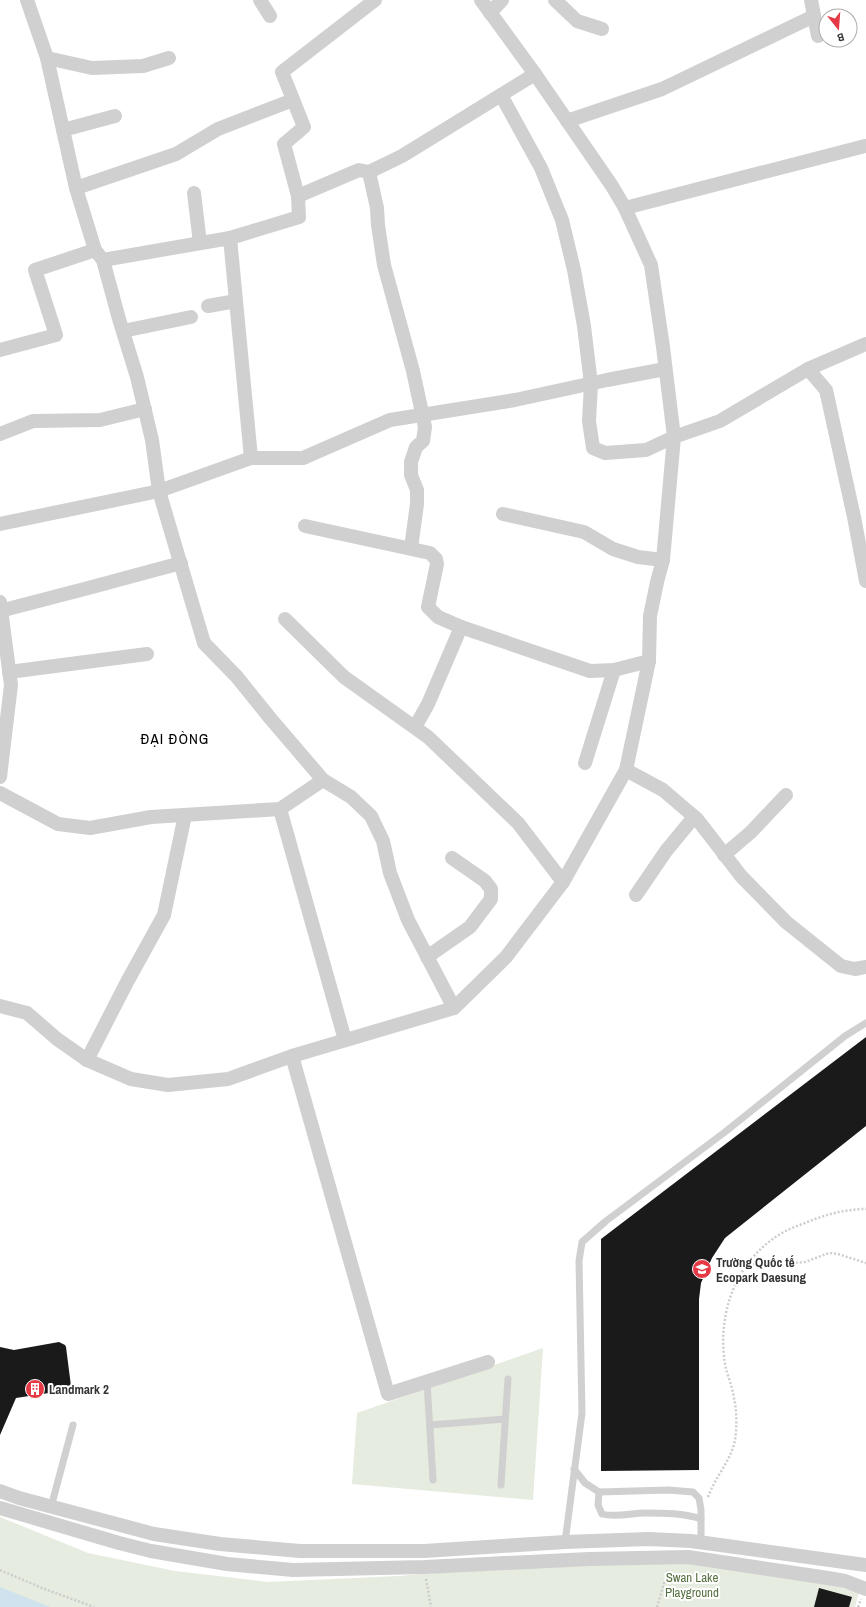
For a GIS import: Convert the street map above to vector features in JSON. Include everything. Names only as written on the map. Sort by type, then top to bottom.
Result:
[{"type":"street","points":[[27,0],[47,58],[76,188],[99,255],[137,377],[152,440],[159,491],[204,643],[237,677],[270,718],[324,780],[351,797],[371,816],[382,841],[390,873],[408,920],[454,1008]]},
{"type":"street","points":[[260,0],[270,16]]},
{"type":"street","points":[[0,350],[56,335],[35,270],[99,255],[230,238],[299,217],[298,196],[284,144],[304,127],[282,72],[375,0]]},
{"type":"street","points":[[0,1006],[27,1013],[57,1039],[87,1060],[131,1079],[168,1085],[228,1079],[292,1056],[454,1008],[506,957],[563,882],[626,770],[649,661],[650,616],[656,582],[663,560],[674,437],[662,370],[650,265],[625,208],[612,186],[535,74],[480,0]]},
{"type":"street","points":[[490,14],[502,0]]},
{"type":"street","points":[[556,0],[577,21],[602,29]]},
{"type":"street","points":[[811,0],[818,36]]},
{"type":"street","points":[[567,120],[662,89],[814,16]]},
{"type":"street","points":[[47,58],[92,68],[143,66],[169,58]]},
{"type":"street","points":[[298,196],[358,170],[369,172],[402,156],[535,74]]},
{"type":"street","points":[[501,95],[541,168],[562,220],[574,270],[584,326],[591,384],[590,421],[593,448],[605,453],[646,450],[674,437],[720,421],[808,369],[866,344]]},
{"type":"street","points":[[76,188],[176,154],[218,129],[293,100]]},
{"type":"street","points":[[63,130],[115,116]]},
{"type":"street","points":[[625,208],[865,146]]},
{"type":"street","points":[[369,172],[377,208],[384,265],[424,415],[423,441],[414,451],[411,462],[410,475],[417,490],[417,504],[411,548]]},
{"type":"street","points":[[194,193],[200,243]]},
{"type":"street","points":[[230,238],[251,458]]},
{"type":"street","points":[[208,306],[236,301]]},
{"type":"street","points":[[122,331],[191,317]]},
{"type":"street","points":[[808,369],[826,390],[860,518],[866,581]]},
{"type":"street","points":[[0,524],[159,491],[251,458],[304,458],[390,420],[515,400],[662,370]]},
{"type":"street","points":[[0,434],[33,421],[100,420],[145,409]]},
{"type":"street","points":[[503,514],[584,532],[613,549],[638,557],[663,560]]},
{"type":"street","points":[[305,526],[430,553],[436,559],[436,564],[428,600],[429,610],[438,617],[461,627],[590,671],[614,670],[649,661]]},
{"type":"street","points":[[0,777],[11,685],[1,608],[92,587],[181,563]]},
{"type":"street","points":[[286,619],[344,677],[428,737],[518,823],[563,882]]},
{"type":"street","points":[[415,727],[428,704],[461,627]]},
{"type":"street","points":[[9,672],[147,654]]},
{"type":"street","points":[[585,763],[614,670]]},
{"type":"street","points":[[626,770],[663,790],[694,817],[741,876],[786,922],[841,966],[855,969],[866,967]]},
{"type":"street","points":[[0,793],[58,824],[90,828],[151,817],[280,809],[324,780]]},
{"type":"street","points":[[724,855],[751,832],[786,795]]},
{"type":"street","points":[[280,809],[345,1040]]},
{"type":"street","points":[[87,1060],[126,982],[164,915],[185,815]]},
{"type":"street","points":[[636,895],[666,851],[694,817]]},
{"type":"street","points":[[427,957],[470,927],[491,899],[491,889],[485,881],[452,858]]},
{"type":"street","points":[[292,1056],[388,1394],[488,1362]]},
{"type":"street","points":[[0,1491],[51,1507],[154,1534],[220,1544],[300,1551],[424,1551],[565,1542],[648,1539],[696,1542],[866,1565]]},
{"type":"street","points":[[0,1508],[111,1541],[152,1551],[227,1564],[293,1570],[425,1567],[589,1559],[688,1557],[845,1581],[866,1589]]},
{"type":"street","points":[[152,1551],[154,1534]]},
{"type":"street","points":[[688,1557],[696,1542]]},
{"type":"street","points":[[424,1551],[425,1567]]},
{"type":"lane","points":[[565,1542],[582,1413],[579,1261],[582,1242],[606,1220],[725,1132],[845,1036],[866,1023]]},
{"type":"lane","points":[[500,1485],[508,1379]]},
{"type":"lane","points":[[427,1382],[433,1480]]},
{"type":"lane","points":[[430,1425],[505,1419]]},
{"type":"lane","points":[[51,1507],[73,1425]]},
{"type":"lane","points":[[574,1469],[585,1483],[599,1492],[668,1490],[693,1492],[699,1498],[701,1520],[696,1542]]},
{"type":"lane","points":[[599,1492],[598,1505],[602,1514],[609,1516],[645,1513],[692,1516],[701,1520]]},
{"type":"path","points":[[707,1503],[715,1481],[730,1455],[735,1440],[736,1419],[734,1397],[726,1370],[723,1330],[726,1307],[741,1272],[756,1253],[783,1232],[821,1217],[852,1209],[866,1209]]},
{"type":"path","points":[[745,1268],[760,1262],[775,1260],[794,1263],[805,1262],[829,1253],[838,1254],[866,1263]]},
{"type":"path","points":[[657,1607],[672,1557]]},
{"type":"path","points":[[425,1567],[426,1584],[431,1607]]},
{"type":"path","points":[[0,1570],[42,1588],[94,1607]]},
{"type":"green space","points":[[543,1348],[533,1500],[352,1484],[357,1413]]},
{"type":"green space","name":"Swan Lake Playground","points":[[0,1517],[88,1553],[175,1571],[268,1582],[399,1576],[510,1567],[675,1560],[832,1585],[859,1593],[855,1607],[0,1607]]},
{"type":"water","points":[[0,1587],[50,1607],[0,1607]]},
{"type":"building","points":[[866,1037],[866,1126],[725,1238],[712,1258],[701,1283],[699,1299],[699,1470],[601,1471],[601,1239]]},
{"type":"building","name":"Landmark 2","points":[[59,1342],[66,1347],[71,1386],[69,1390],[16,1398],[0,1435],[0,1347],[14,1350]]},
{"type":"building","points":[[819,1588],[852,1597],[849,1607],[814,1607]]},
{"type":"place","name":"Trường Quốc tế Ecopark Daesung","points":[[702,1269]]},
{"type":"place","name":"Landmark 2","points":[[35,1389]]},
{"type":"district","name":"ĐẠI ĐÒNG","points":[[175,739]]}]
